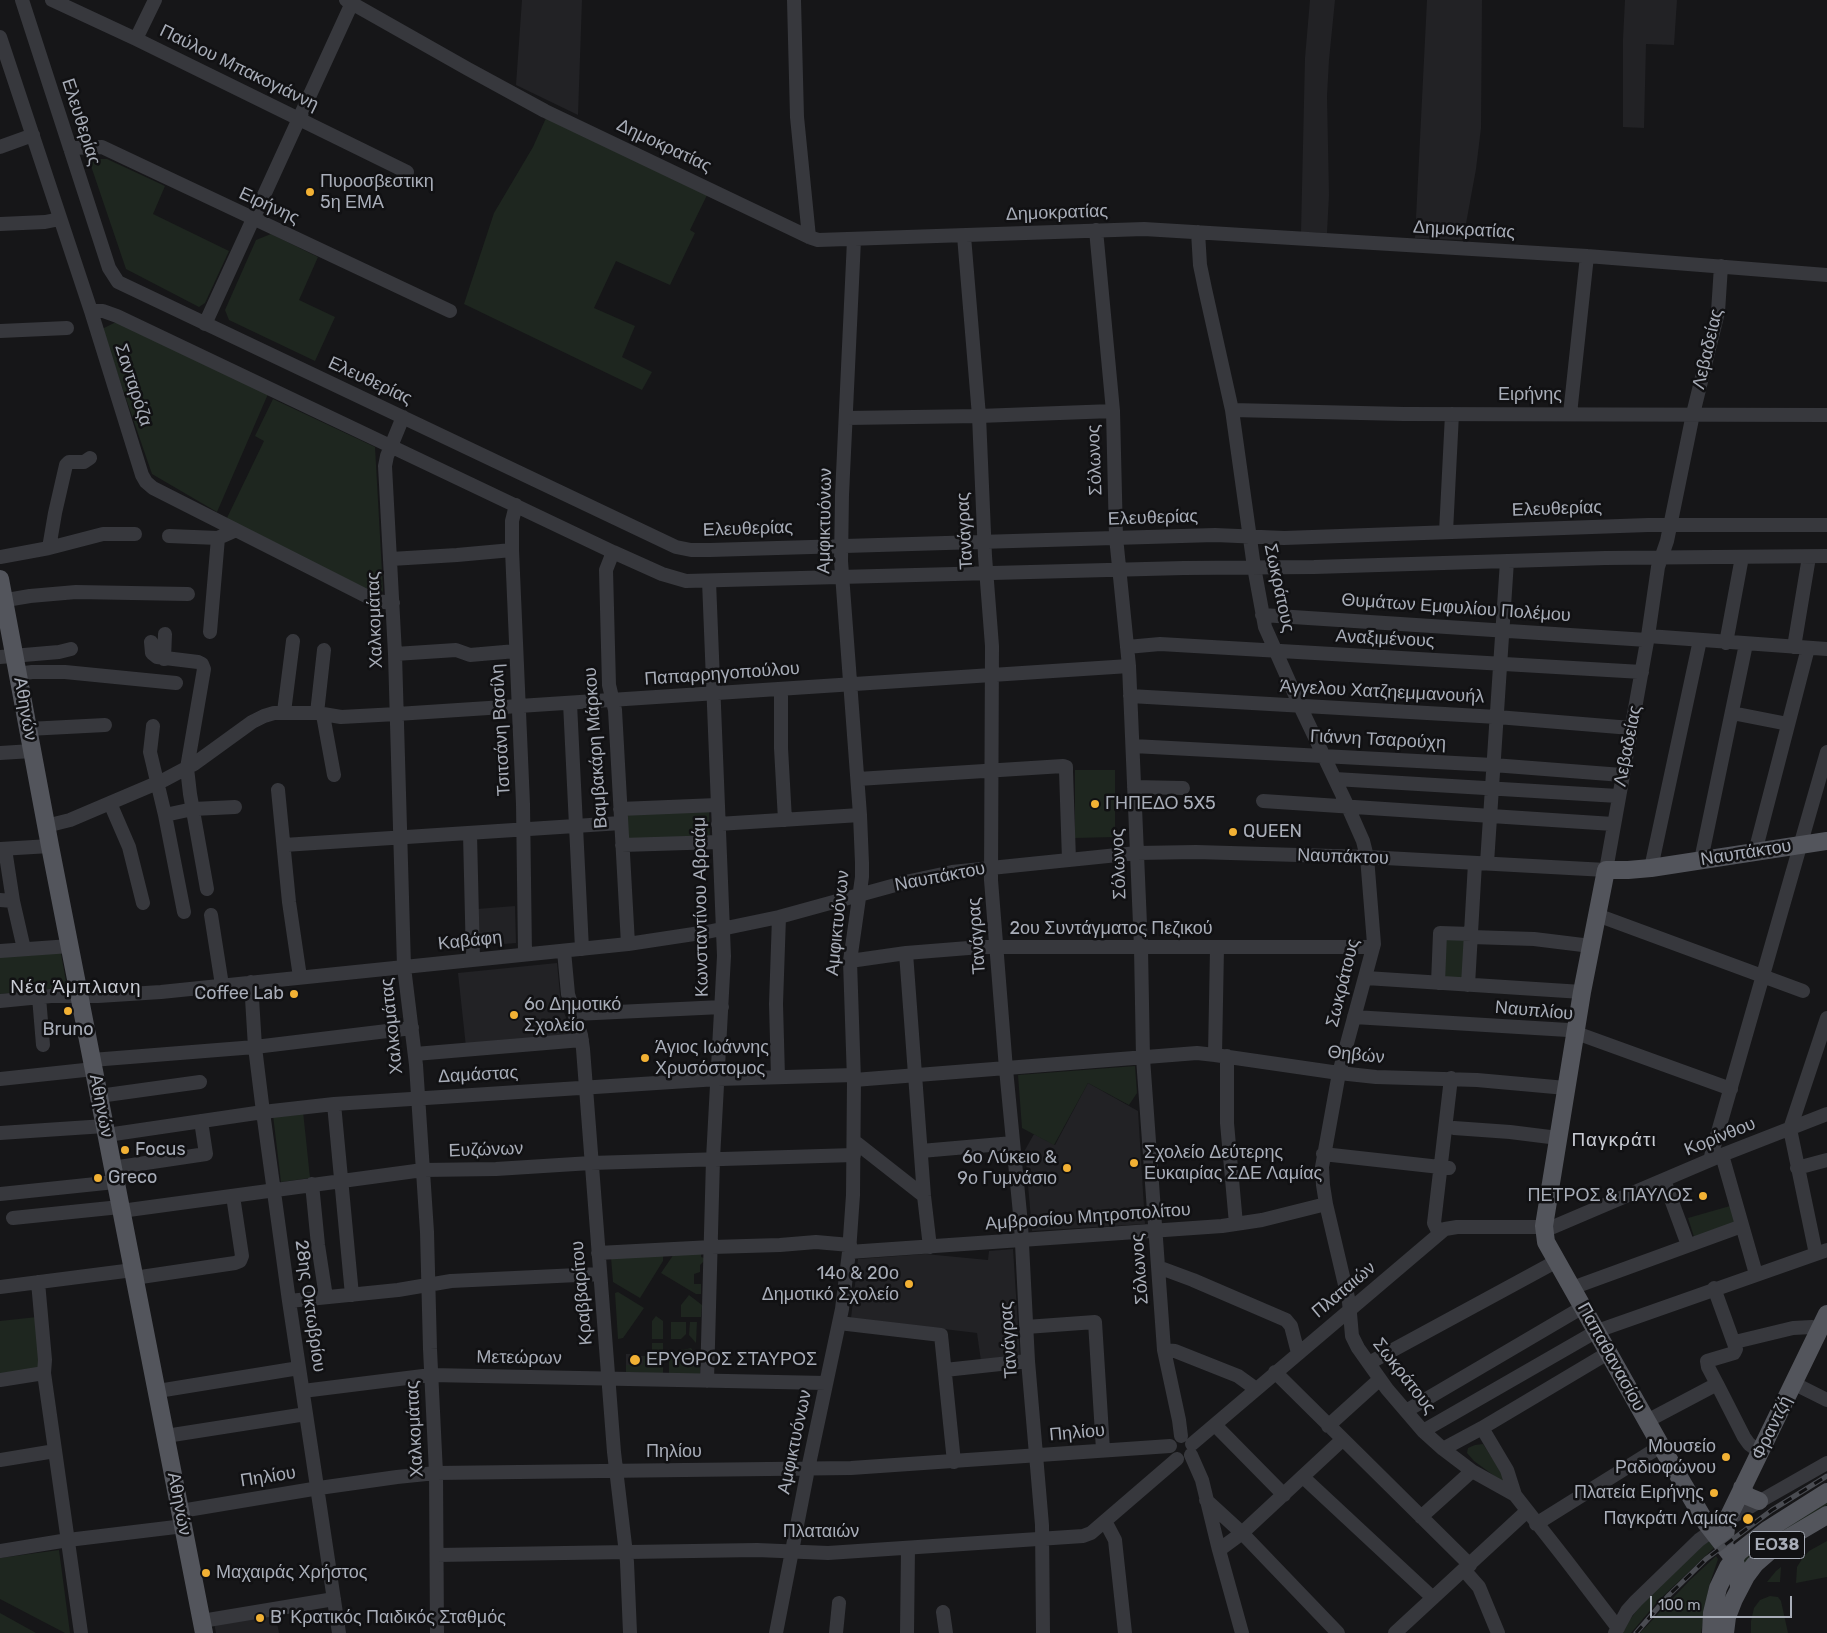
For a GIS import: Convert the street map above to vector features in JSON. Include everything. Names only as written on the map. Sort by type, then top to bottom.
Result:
[{"type":"main road","name":"Αθηνών","points":[[0,580],[7,656],[18,674],[203,1627]]},
{"type":"main road","name":"Ναυπάκτου","points":[[1606,870],[1651,868],[1827,841]]},
{"type":"main road","name":"Λεβαδείας","points":[[1544,1228],[1582,992],[1606,870]]},
{"type":"main road","name":"Παπαθανασίου","points":[[1544,1228],[1546,1242],[1661,1446],[1711,1530],[1729,1552]]},
{"type":"main road","name":"Φραντζή","points":[[1729,1552],[1727,1520],[1794,1383],[1823,1329]]},
{"type":"main road","points":[[1742,1488],[1748,1496],[1759,1501]]},
{"type":"main road","name":"ΕΟ38","points":[[1711,1633],[1712,1612],[1716,1593],[1723,1577],[1729,1552],[1744,1547],[1827,1492]]},
{"type":"main road","name":"ΕΟ38","points":[[1725,1633],[1729,1611],[1739,1588],[1755,1564],[1771,1549],[1827,1515]]},
{"type":"main road","points":[[1729,1552],[1738,1571],[1739,1588]]},
{"type":"street","name":"Ελευθερίας","points":[[22,0],[109,268],[114,278],[123,285],[676,547],[691,550],[710,550],[1216,534],[1284,538],[1670,525],[1827,525]]},
{"type":"street","name":"Παύλου Μπακογιάννη","points":[[52,0],[136,38],[407,172]]},
{"type":"street","points":[[136,38],[155,0]]},
{"type":"street","points":[[794,0],[797,117],[809,237]]},
{"type":"street","points":[[205,324],[300,118],[349,2]]},
{"type":"street","name":"Δημοκρατίας","points":[[349,2],[545,111],[809,237],[826,241],[1144,229],[1587,256],[1827,274]]},
{"type":"street","name":"Σανταρόζα","points":[[0,37],[91,311],[142,475],[146,482],[153,488],[376,601],[393,603]]},
{"type":"street","points":[[0,147],[33,135]]},
{"type":"street","name":"Ειρήνης","points":[[70,148],[102,147],[450,311]]},
{"type":"street","points":[[0,224],[45,222],[60,219]]},
{"type":"street","name":"Σόλωνος","points":[[1096,230],[1112,411],[1118,570],[1129,666],[1141,948],[1143,1058],[1164,1350],[1179,1420],[1202,1480],[1242,1633]]},
{"type":"street","name":"Σωκράτους","points":[[1198,232],[1200,264],[1232,410],[1254,567],[1266,630],[1274,651],[1348,807],[1363,841],[1367,857],[1374,947],[1339,1073],[1323,1154],[1322,1177],[1326,1204],[1350,1310],[1352,1336],[1380,1379],[1406,1412],[1442,1449],[1515,1496],[1566,1560],[1616,1630]]},
{"type":"street","name":"Τανάγρας","points":[[964,236],[979,416],[984,542],[993,675],[992,867],[996,948],[1022,1240],[1028,1361],[1042,1539],[1043,1633]]},
{"type":"street","name":"Αμφικτυόνων","points":[[776,1633],[839,1322],[850,1249],[854,1155],[854,1078],[850,961],[862,877],[858,779],[842,578],[842,545],[854,240]]},
{"type":"street","points":[[1570,414],[1587,256]]},
{"type":"street","name":"Λεβαδείας","points":[[1606,870],[1648,638],[1656,583],[1693,414],[1718,312],[1722,266]]},
{"type":"street","points":[[91,311],[103,311],[117,316],[613,552],[675,579],[686,581],[842,578],[986,572],[1254,567],[1314,568],[1662,556],[1827,556]]},
{"type":"street","points":[[0,331],[68,328]]},
{"type":"street","name":"Ειρήνης","points":[[1232,410],[1452,414],[1827,415]]},
{"type":"street","points":[[846,418],[1112,411]]},
{"type":"street","points":[[1446,532],[1452,414]]},
{"type":"street","name":"Χαλκομάτας","points":[[403,418],[391,445],[385,466],[395,654],[404,967],[415,1054],[427,1232],[436,1473],[437,1633]]},
{"type":"street","points":[[49,548],[66,465],[69,462],[84,462],[90,458]]},
{"type":"street","name":"Τσιτσάνη Βασίλη","points":[[516,505],[512,521],[512,550],[524,830],[525,954]]},
{"type":"street","points":[[169,536],[218,538],[236,530]]},
{"type":"street","points":[[0,557],[49,548],[96,535],[135,534]]},
{"type":"street","points":[[210,632],[218,538]]},
{"type":"street","points":[[391,559],[512,550]]},
{"type":"street","name":"Βαμβακάρη Μάρκου","points":[[613,552],[606,570],[609,685],[613,700],[628,944]]},
{"type":"street","points":[[1726,643],[1742,557]]},
{"type":"street","points":[[1794,647],[1809,557]]},
{"type":"street","points":[[1468,985],[1471,936],[1490,815],[1507,560]]},
{"type":"street","name":"Κωνσταντίνου Αβραάμ","points":[[707,1381],[713,1159],[724,956],[709,581]]},
{"type":"street","points":[[2,601],[76,592],[188,594]]},
{"type":"street","name":"Θυμάτων Εμφυλίου Πολέμου","points":[[1262,615],[1700,640],[1827,650]]},
{"type":"street","points":[[159,681],[165,634]]},
{"type":"street","points":[[1651,868],[1700,640]]},
{"type":"street","points":[[284,712],[293,641]]},
{"type":"street","points":[[151,642],[152,653],[162,658],[198,662],[202,664],[204,669],[187,768],[207,889]]},
{"type":"street","name":"Αναξιμένους","points":[[1127,647],[1160,644],[1642,672]]},
{"type":"street","points":[[1701,860],[1746,644]]},
{"type":"street","points":[[1755,852],[1808,648]]},
{"type":"street","points":[[7,656],[59,652],[71,649]]},
{"type":"street","points":[[324,650],[320,714],[334,775]]},
{"type":"street","points":[[395,654],[456,650],[470,655],[516,651]]},
{"type":"street","name":"Παπαρρηγοπούλου","points":[[46,826],[70,820],[158,783],[187,768],[252,722],[264,716],[284,712],[341,716],[397,714],[1129,666]]},
{"type":"street","points":[[18,674],[65,672],[176,682]]},
{"type":"street","points":[[781,689],[781,748],[785,820]]},
{"type":"street","name":"Άγγελου Χατζηεμμανουήλ","points":[[1130,696],[1631,728]]},
{"type":"street","points":[[570,703],[582,949]]},
{"type":"street","points":[[1732,713],[1788,724]]},
{"type":"street","points":[[28,729],[105,725]]},
{"type":"street","points":[[153,726],[150,752],[165,815],[184,912]]},
{"type":"street","name":"Γιάννη Τσαρούχη","points":[[1132,746],[1494,765],[1622,775]]},
{"type":"street","points":[[0,753],[32,751]]},
{"type":"street","points":[[1756,1274],[1742,1226],[1716,1158],[1731,1089],[1827,752]]},
{"type":"street","points":[[858,779],[1066,767],[1069,860]]},
{"type":"street","points":[[1335,779],[1618,796]]},
{"type":"street","points":[[1134,787],[1184,788]]},
{"type":"street","points":[[278,790],[289,902],[300,977]]},
{"type":"street","points":[[1263,800],[1613,824]]},
{"type":"street","points":[[110,803],[128,847],[143,903]]},
{"type":"street","points":[[284,845],[576,826],[620,816],[717,805]]},
{"type":"street","points":[[165,815],[193,809],[235,808]]},
{"type":"street","points":[[718,824],[860,815]]},
{"type":"street","points":[[470,834],[473,960]]},
{"type":"street","points":[[622,845],[719,842]]},
{"type":"street","points":[[24,949],[7,900],[3,849],[50,846]]},
{"type":"street","name":"Ναυπάκτου","points":[[860,895],[934,876],[992,867],[1137,853],[1367,857],[1606,870]]},
{"type":"street","name":"Καβάφη","points":[[0,1001],[39,997],[161,992],[628,944],[723,929],[779,917],[860,895]]},
{"type":"street","points":[[211,915],[222,985]]},
{"type":"street","points":[[1597,915],[1803,991]]},
{"type":"street","points":[[778,1077],[776,1004],[779,917]]},
{"type":"street","points":[[1438,983],[1440,933],[1534,939],[1591,946]]},
{"type":"street","points":[[0,951],[70,946]]},
{"type":"street","name":"2ου Συντάγματος Πεζικού","points":[[850,961],[906,953],[981,947],[1374,947]]},
{"type":"street","points":[[1217,948],[1221,1055],[1236,1224]]},
{"type":"street","name":"Κραββαρίτου","points":[[564,951],[568,994],[582,1040],[599,1274],[616,1471],[626,1552],[630,1633]]},
{"type":"street","points":[[906,953],[924,1196],[930,1247]]},
{"type":"street","points":[[1366,978],[1582,992]]},
{"type":"street","name":"28ης Οκτωβρίου","points":[[251,982],[255,1046],[263,1112],[339,1633]]},
{"type":"street","points":[[39,997],[43,1045]]},
{"type":"street","points":[[575,1014],[722,1007]]},
{"type":"street","name":"Ναυπλίου","points":[[1354,1017],[1562,1029],[1576,1032],[1731,1089]]},
{"type":"street","points":[[1423,1430],[1597,1330],[1822,1252],[1798,1168],[1790,1129],[1827,1018]]},
{"type":"street","points":[[0,1080],[93,1064],[412,1028]]},
{"type":"street","points":[[415,1054],[582,1040]]},
{"type":"street","name":"Θηβών","points":[[1143,1058],[1197,1053],[1339,1073],[1452,1078],[1566,1088]]},
{"type":"street","name":"Δαμάστας","points":[[0,1133],[106,1130],[201,1121],[334,1104],[418,1098],[718,1079],[916,1076],[1143,1058]]},
{"type":"street","points":[[1439,1233],[1434,1223],[1445,1168],[1452,1078]]},
{"type":"street","points":[[99,1096],[200,1082]]},
{"type":"street","points":[[334,1104],[352,1295]]},
{"type":"street","name":"Κορίνθου","points":[[1544,1228],[1557,1226],[1716,1158],[1827,1114]]},
{"type":"street","points":[[0,1194],[114,1175],[206,1154],[201,1121]]},
{"type":"street","points":[[1454,1128],[1558,1138]]},
{"type":"street","points":[[854,1141],[924,1196]]},
{"type":"street","points":[[921,1151],[1013,1143]]},
{"type":"street","points":[[1323,1154],[1445,1168]]},
{"type":"street","name":"Ευζώνων","points":[[13,1218],[121,1209],[233,1196],[423,1170],[496,1169],[592,1163],[854,1155]]},
{"type":"street","points":[[1798,1168],[1827,1160]]},
{"type":"street","points":[[1664,1180],[1688,1245]]},
{"type":"street","points":[[312,1184],[318,1245],[326,1297]]},
{"type":"street","points":[[0,1287],[235,1264],[240,1261],[242,1256],[233,1196]]},
{"type":"street","name":"Αμβροσίου Μητροπολίτου","points":[[598,1253],[816,1242],[850,1249],[930,1247],[1236,1224],[1326,1204]]},
{"type":"street","name":"Πλαταιών","points":[[1170,1446],[1174,1438],[1188,1445],[1215,1425],[1275,1372],[1447,1228],[1457,1226],[1544,1228]]},
{"type":"street","points":[[1572,1288],[1742,1226]]},
{"type":"street","points":[[1369,1363],[1557,1261]]},
{"type":"street","points":[[1158,1267],[1286,1320],[1291,1326],[1298,1353]]},
{"type":"street","points":[[290,1301],[352,1295],[451,1281],[599,1274]]},
{"type":"street","points":[[38,1282],[45,1360],[44,1374],[81,1633]]},
{"type":"street","points":[[1714,1288],[1736,1352],[1707,1361],[1708,1367],[1744,1437],[1749,1444],[1760,1452]]},
{"type":"street","points":[[1406,1412],[1583,1307]]},
{"type":"street","points":[[839,1322],[941,1335],[954,1462]]},
{"type":"street","points":[[1026,1327],[1095,1322],[1103,1450]]},
{"type":"street","points":[[1734,1342],[1793,1328],[1823,1329]]},
{"type":"street","points":[[1164,1350],[1176,1351],[1238,1376],[1256,1389]]},
{"type":"street","points":[[1442,1449],[1482,1428],[1608,1353]]},
{"type":"street","points":[[945,1370],[1028,1361]]},
{"type":"street","points":[[158,1392],[299,1368]]},
{"type":"street","points":[[1275,1372],[1420,1517],[1467,1567],[1479,1587],[1498,1633]]},
{"type":"street","points":[[0,1380],[44,1374]]},
{"type":"street","name":"Μετεώρων","points":[[303,1391],[431,1375],[826,1383]]},
{"type":"street","points":[[1328,1426],[1380,1379]]},
{"type":"street","points":[[1794,1383],[1827,1400]]},
{"type":"street","points":[[1647,1421],[1717,1384]]},
{"type":"street","points":[[166,1436],[306,1414]]},
{"type":"street","points":[[1215,1425],[1284,1494]]},
{"type":"street","points":[[1482,1428],[1507,1470],[1515,1496]]},
{"type":"street","points":[[1219,1550],[1242,1533],[1342,1440]]},
{"type":"street","points":[[1170,1446],[1171,1454],[1177,1459],[1184,1460],[1188,1445]]},
{"type":"street","name":"Πηλίου","points":[[0,1551],[182,1518],[318,1488],[436,1473],[808,1469],[954,1462],[1170,1446]]},
{"type":"street","points":[[1536,1524],[1661,1446]]},
{"type":"street","points":[[0,1460],[55,1451]]},
{"type":"street","name":"Πλαταιών","points":[[437,1555],[757,1550],[828,1553],[1042,1539],[1089,1534],[1177,1459]]},
{"type":"street","points":[[1616,1630],[1627,1611],[1645,1592],[1687,1550],[1711,1530],[1827,1462]]},
{"type":"street","points":[[1420,1517],[1472,1470]]},
{"type":"street","points":[[1303,1477],[1433,1598]]},
{"type":"street","points":[[1206,1500],[1242,1533],[1338,1633]]},
{"type":"street","points":[[1395,1633],[1527,1512]]},
{"type":"street","points":[[1106,1521],[1115,1540],[1125,1633]]},
{"type":"street","points":[[907,1633],[908,1548]]},
{"type":"street","points":[[203,1627],[334,1599]]},
{"type":"street","points":[[836,1633],[839,1603]]},
{"type":"street","points":[[944,1612],[946,1633]]},
{"type":"shaded area","points":[[522,0],[582,0],[578,115],[516,85]]},
{"type":"shaded area","points":[[1310,0],[1335,0],[1327,96],[1329,195],[1327,233],[1301,232],[1305,58]]},
{"type":"shaded area","points":[[1427,0],[1482,0],[1481,128],[1476,169],[1463,240],[1415,238]]},
{"type":"shaded area","points":[[1625,0],[1677,0],[1674,45],[1646,44],[1644,128],[1623,127]]},
{"type":"shaded area","points":[[546,118],[708,193],[690,230],[695,233],[670,285],[616,261],[594,308],[635,326],[622,357],[652,372],[642,390],[464,304],[494,213],[533,147]]},
{"type":"shaded area","points":[[99,159],[107,159],[165,186],[153,214],[229,251],[205,303],[199,307],[126,269],[90,163]]},
{"type":"shaded area","points":[[271,234],[318,257],[299,300],[335,317],[315,361],[229,320],[225,310],[256,240]]},
{"type":"shaded area","points":[[116,322],[268,394],[217,512],[152,474],[102,329]]},
{"type":"shaded area","points":[[273,399],[375,447],[382,593],[374,594],[226,520],[264,441],[255,436]]},
{"type":"shaded area","name":"ΓΗΠΕΔΟ 5X5","points":[[1075,770],[1115,770],[1115,837],[1075,838]]},
{"type":"shaded area","points":[[709,810],[710,839],[625,842],[624,812]]},
{"type":"shaded area","points":[[515,906],[516,943],[479,946],[477,909]]},
{"type":"shaded area","points":[[1444,937],[1466,937],[1464,979],[1442,978]]},
{"type":"shaded area","points":[[60,948],[67,987],[0,994],[0,955]]},
{"type":"shaded area","name":"6ο Δημοτικό Σχολείο","points":[[557,963],[561,1004],[573,1037],[466,1047],[458,973]]},
{"type":"shaded area","points":[[1135,1066],[1137,1093],[1129,1105],[1088,1083],[1054,1145],[1022,1128],[1018,1075]]},
{"type":"shaded area","points":[[1088,1083],[1138,1111],[1145,1224],[1032,1231],[1025,1150],[1034,1134],[1055,1145]]},
{"type":"shaded area","points":[[303,1111],[310,1178],[281,1182],[273,1115]]},
{"type":"shaded area","points":[[1730,1206],[1736,1226],[1695,1240],[1688,1218]]},
{"type":"shaded area","points":[[1013,1249],[1020,1357],[981,1361],[977,1333],[851,1318],[858,1259],[925,1254],[988,1260],[989,1251]]},
{"type":"shaded area","points":[[701,1250],[701,1257],[704,1258],[704,1261],[700,1265],[700,1272],[694,1274],[694,1284],[701,1284],[701,1294],[696,1294],[661,1273],[676,1251]]},
{"type":"shaded area","points":[[663,1254],[663,1261],[640,1298],[613,1282],[611,1257]]},
{"type":"shaded area","points":[[618,1292],[644,1308],[623,1338],[618,1339],[615,1293]]},
{"type":"shaded area","points":[[689,1295],[702,1305],[701,1317],[681,1317],[681,1305]]},
{"type":"shaded area","points":[[656,1316],[663,1321],[663,1339],[652,1339],[652,1321]]},
{"type":"shaded area","points":[[37,1317],[42,1369],[0,1374],[0,1321]]},
{"type":"shaded area","points":[[671,1322],[686,1322],[686,1334],[681,1339],[671,1339]]},
{"type":"shaded area","points":[[690,1322],[697,1322],[696,1343],[689,1335]]},
{"type":"shaded area","points":[[652,1343],[663,1343],[663,1353],[652,1353]]},
{"type":"shaded area","points":[[691,1348],[700,1361],[700,1376],[669,1374],[669,1359],[682,1349]]},
{"type":"shaded area","name":"ΕΡΥΘΡΟΣ ΣΤΑΥΡΟΣ","points":[[626,1354],[643,1356],[643,1365],[626,1365]]},
{"type":"shaded area","points":[[643,1356],[663,1356],[663,1374],[626,1372],[626,1365],[643,1365]]},
{"type":"shaded area","points":[[1483,1444],[1504,1476],[1504,1483],[1474,1461],[1467,1453],[1468,1448]]},
{"type":"shaded area","points":[[1827,1497],[1827,1505],[1801,1521],[1744,1570],[1743,1558],[1746,1553]]},
{"type":"shaded area","points":[[1709,1541],[1714,1548],[1659,1600],[1631,1633],[1620,1633],[1640,1606],[1695,1550]]},
{"type":"shaded area","points":[[1827,1541],[1827,1577],[1796,1583],[1797,1567],[1802,1559],[1809,1551]]},
{"type":"shaded area","points":[[59,1550],[70,1633],[65,1633],[0,1599],[0,1558]]},
{"type":"shaded area","points":[[1716,1556],[1718,1559],[1709,1586],[1701,1633],[1640,1633],[1690,1580]]},
{"type":"shaded area","points":[[1781,1567],[1780,1582],[1767,1582],[1776,1571]]},
{"type":"shaded area","points":[[1770,1596],[1778,1597],[1781,1601],[1788,1633],[1751,1633],[1754,1608],[1760,1600]]},
{"type":"shaded area","points":[[0,1613],[36,1633],[0,1633]]},
{"type":"shaded area","name":"B' Κρατικός Παιδικός Σταθμός","points":[[275,1613],[279,1633],[216,1633],[214,1623]]},
{"type":"railway","points":[[1636,1633],[1669,1595],[1706,1559],[1772,1510],[1827,1476]]},
{"type":"place","name":"Πυροσβεστικη 5η ΕΜΑ","points":[[310,192]]},
{"type":"place","name":"ΓΗΠΕΔΟ 5X5","points":[[1095,804]]},
{"type":"place","name":"QUEEN","points":[[1233,832]]},
{"type":"place","name":"Coffee Lab","points":[[294,994]]},
{"type":"place","name":"Bruno","points":[[68,1011]]},
{"type":"place","name":"6ο Δημοτικό Σχολείο","points":[[514,1015]]},
{"type":"place","name":"Άγιος Ιωάννης Χρυσόστομος","points":[[645,1058]]},
{"type":"place","name":"Focus","points":[[125,1150]]},
{"type":"place","name":"Σχολείο Δεύτερης Ευκαιρίας ΣΔΕ Λαμίας","points":[[1134,1163]]},
{"type":"place","name":"6ο Λύκειο & 9ο Γυμνάσιο","points":[[1067,1168]]},
{"type":"place","name":"Greco","points":[[98,1178]]},
{"type":"place","name":"ΠΕΤΡΟΣ & ΠΑΥΛΟΣ","points":[[1703,1196]]},
{"type":"place","name":"14ο & 20ο Δημοτικό Σχολείο","points":[[909,1284]]},
{"type":"place","name":"ΕΡΥΘΡΟΣ ΣΤΑΥΡΟΣ","points":[[635,1360]]},
{"type":"place","name":"Μουσείο Ραδιοφώνου","points":[[1726,1457]]},
{"type":"place","name":"Πλατεία Ειρήνης","points":[[1714,1493]]},
{"type":"place","name":"Παγκράτι Λαμίας","points":[[1748,1519]]},
{"type":"place","name":"Μαχαιράς Χρήστος","points":[[206,1573]]},
{"type":"place","name":"B' Κρατικός Παιδικός Σταθμός","points":[[260,1618]]},
{"type":"district","name":"Νέα Άμπλιανη","points":[[76,988]]},
{"type":"district","name":"Παγκράτι","points":[[1614,1141]]}]
